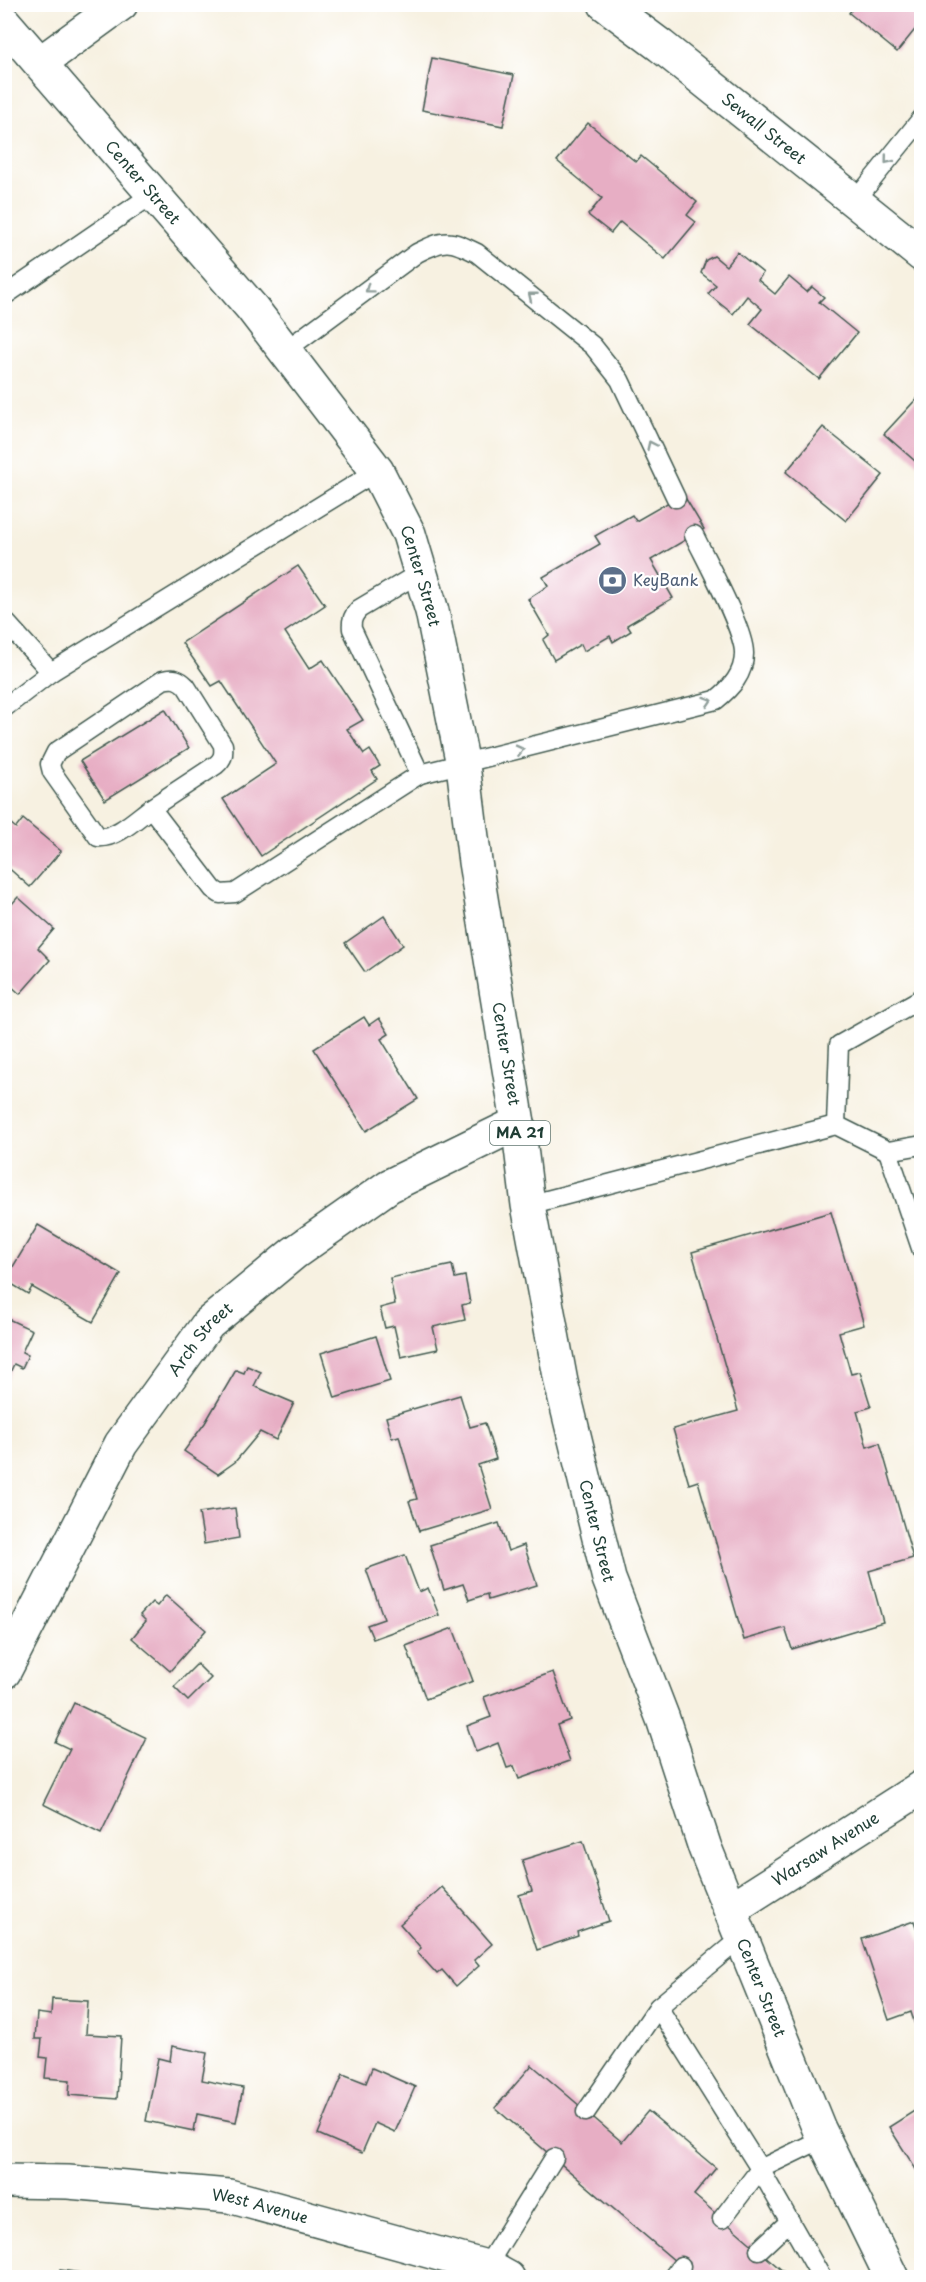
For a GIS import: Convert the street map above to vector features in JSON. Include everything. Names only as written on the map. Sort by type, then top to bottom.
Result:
[{"type":"main road","points":[[39,63],[121,4]]},
{"type":"main road","name":"Sewall Street","points":[[604,4],[662,46],[921,255]]},
{"type":"main road","name":"Center Street","points":[[4,22],[286,350],[378,471],[409,534],[432,611],[463,765],[475,862],[518,1123],[528,1205],[561,1382],[609,1579],[663,1719],[705,1848],[824,2138],[892,2277]]},
{"type":"main road","name":"Arch Street","points":[[4,1672],[121,1444],[208,1324],[294,1253],[389,1186],[518,1123]]},
{"type":"main road","name":"Warsaw Avenue","points":[[736,1923],[921,1787]]},
{"type":"main road","name":"West Avenue","points":[[4,2181],[68,2182],[229,2196],[497,2272]]},
{"type":"lane","points":[[855,201],[921,118]]},
{"type":"lane","points":[[4,296],[153,194]]},
{"type":"lane","points":[[286,350],[417,253],[438,243],[456,242],[486,260],[593,346],[609,363],[620,380],[676,498]]},
{"type":"lane","points":[[4,708],[51,672],[378,471]]},
{"type":"lane","points":[[152,808],[213,889],[220,894],[227,895],[235,893],[420,774],[716,700],[729,690],[740,675],[745,655],[741,636],[694,535]]},
{"type":"lane","points":[[420,774],[352,629],[351,622],[353,615],[359,609],[421,572]]},
{"type":"lane","points":[[4,620],[51,672]]},
{"type":"lane","points":[[171,678],[181,681],[186,686],[223,745],[224,752],[222,759],[216,765],[152,808],[112,834],[98,837],[52,772],[50,764],[56,752],[163,680],[171,678]]},
{"type":"lane","points":[[836,1125],[839,1045],[921,998]]},
{"type":"lane","points":[[528,1205],[836,1125],[888,1151],[921,1145]]},
{"type":"lane","points":[[888,1151],[921,1251]]},
{"type":"lane","points":[[586,2112],[658,2007],[736,1923]]},
{"type":"lane","points":[[658,2007],[760,2169],[817,2275]]},
{"type":"lane","points":[[722,2219],[760,2169],[824,2138]]},
{"type":"lane","points":[[497,2272],[554,2158]]},
{"type":"lane","points":[[759,2250],[790,2221]]},
{"type":"building","points":[[856,4],[922,4],[922,21],[897,52],[849,13]]},
{"type":"building","points":[[432,58],[514,75],[503,126],[422,110]]},
{"type":"building","points":[[588,123],[636,162],[641,156],[697,202],[687,215],[696,222],[665,259],[620,222],[611,233],[588,215],[602,198],[557,161]]},
{"type":"building","points":[[737,252],[763,273],[758,280],[775,294],[789,277],[807,292],[812,287],[824,297],[819,302],[857,333],[819,379],[750,324],[762,309],[747,296],[733,314],[708,294],[716,285],[701,273],[706,260],[714,256],[726,266]]},
{"type":"building","points":[[922,393],[922,467],[884,434]]},
{"type":"building","points":[[823,427],[883,475],[846,521],[786,472]]},
{"type":"building","points":[[683,494],[704,529],[651,560],[673,598],[627,625],[631,631],[613,642],[610,636],[584,651],[581,644],[554,660],[543,640],[549,635],[528,599],[548,586],[543,577],[600,544],[595,536],[632,515],[636,521]]},
{"type":"building","points":[[298,566],[325,605],[285,632],[309,669],[323,660],[363,720],[347,729],[364,754],[370,750],[380,766],[372,771],[377,779],[261,856],[223,799],[276,764],[221,681],[212,686],[182,643]]},
{"type":"building","points":[[165,709],[189,748],[105,800],[80,761]]},
{"type":"building","points":[[4,818],[16,828],[23,819],[61,851],[30,887],[4,864]]},
{"type":"building","points":[[18,897],[54,929],[38,948],[50,960],[20,994],[10,985],[4,991],[4,913]]},
{"type":"building","points":[[384,916],[403,945],[365,972],[345,943]]},
{"type":"building","points":[[364,1017],[369,1025],[379,1018],[389,1034],[381,1039],[418,1099],[366,1131],[314,1049]]},
{"type":"building","points":[[831,1212],[864,1325],[839,1332],[851,1374],[860,1372],[871,1407],[857,1411],[867,1447],[880,1443],[913,1558],[869,1571],[883,1622],[792,1649],[785,1628],[744,1640],[698,1481],[689,1484],[673,1429],[738,1411],[692,1252]]},
{"type":"building","points":[[38,1225],[121,1274],[93,1322],[32,1287],[28,1294],[5,1280]]},
{"type":"building","points":[[452,1265],[455,1278],[465,1276],[470,1303],[462,1305],[465,1320],[433,1327],[438,1349],[401,1357],[394,1326],[385,1328],[380,1308],[395,1304],[390,1278]]},
{"type":"building","points":[[4,1317],[32,1330],[22,1352],[28,1355],[22,1368],[14,1364],[4,1386]]},
{"type":"building","points":[[376,1336],[390,1381],[335,1398],[321,1353]]},
{"type":"building","points":[[247,1366],[261,1372],[254,1386],[294,1403],[276,1440],[260,1432],[235,1462],[218,1474],[184,1451],[205,1423],[236,1370],[244,1373]]},
{"type":"building","points":[[460,1395],[470,1427],[485,1423],[496,1459],[478,1465],[492,1509],[419,1531],[409,1501],[417,1499],[399,1436],[392,1438],[386,1417]]},
{"type":"building","points":[[235,1508],[239,1538],[204,1544],[199,1513]]},
{"type":"building","points":[[499,1523],[508,1551],[524,1545],[537,1585],[488,1600],[487,1594],[469,1600],[463,1584],[444,1590],[430,1545]]},
{"type":"building","points":[[405,1555],[419,1592],[428,1588],[439,1615],[373,1639],[367,1625],[384,1619],[366,1569]]},
{"type":"building","points":[[166,1595],[206,1630],[170,1671],[132,1638],[146,1621],[140,1615],[152,1602],[157,1606]]},
{"type":"building","points":[[453,1628],[473,1681],[426,1699],[406,1646]]},
{"type":"building","points":[[197,1664],[211,1678],[188,1701],[174,1687]]},
{"type":"building","points":[[553,1672],[570,1720],[557,1725],[570,1761],[519,1779],[514,1766],[507,1768],[498,1743],[476,1752],[467,1726],[491,1717],[484,1697]]},
{"type":"building","points":[[74,1703],[147,1738],[101,1833],[43,1804],[70,1749],[55,1742]]},
{"type":"building","points":[[583,1841],[609,1921],[577,1932],[578,1936],[537,1950],[519,1895],[532,1891],[522,1860]]},
{"type":"building","points":[[442,1887],[492,1944],[474,1960],[479,1966],[456,1986],[442,1970],[437,1974],[417,1952],[421,1948],[400,1924]]},
{"type":"building","points":[[914,1921],[922,1944],[921,2044],[911,2012],[889,2020],[862,1939]]},
{"type":"building","points":[[52,1999],[88,2001],[86,2034],[121,2036],[117,2099],[69,2095],[70,2080],[45,2078],[47,2058],[40,2057],[42,2039],[35,2039],[37,2013],[51,2015]]},
{"type":"building","points":[[172,2046],[207,2053],[202,2080],[243,2088],[236,2122],[197,2114],[194,2131],[146,2121],[158,2058],[170,2061]]},
{"type":"building","points":[[532,2065],[622,2142],[648,2111],[716,2168],[694,2195],[791,2278],[695,2278],[495,2108]]},
{"type":"building","points":[[372,2068],[415,2087],[395,2132],[375,2123],[362,2153],[318,2134],[343,2074],[366,2083]]},
{"type":"building","points":[[922,2106],[922,2179],[889,2127]]},
{"type":"building","points":[[60,2270],[103,2276],[103,2278],[59,2278]]},
{"type":"place","name":"KeyBank","points":[[612,580]]}]
